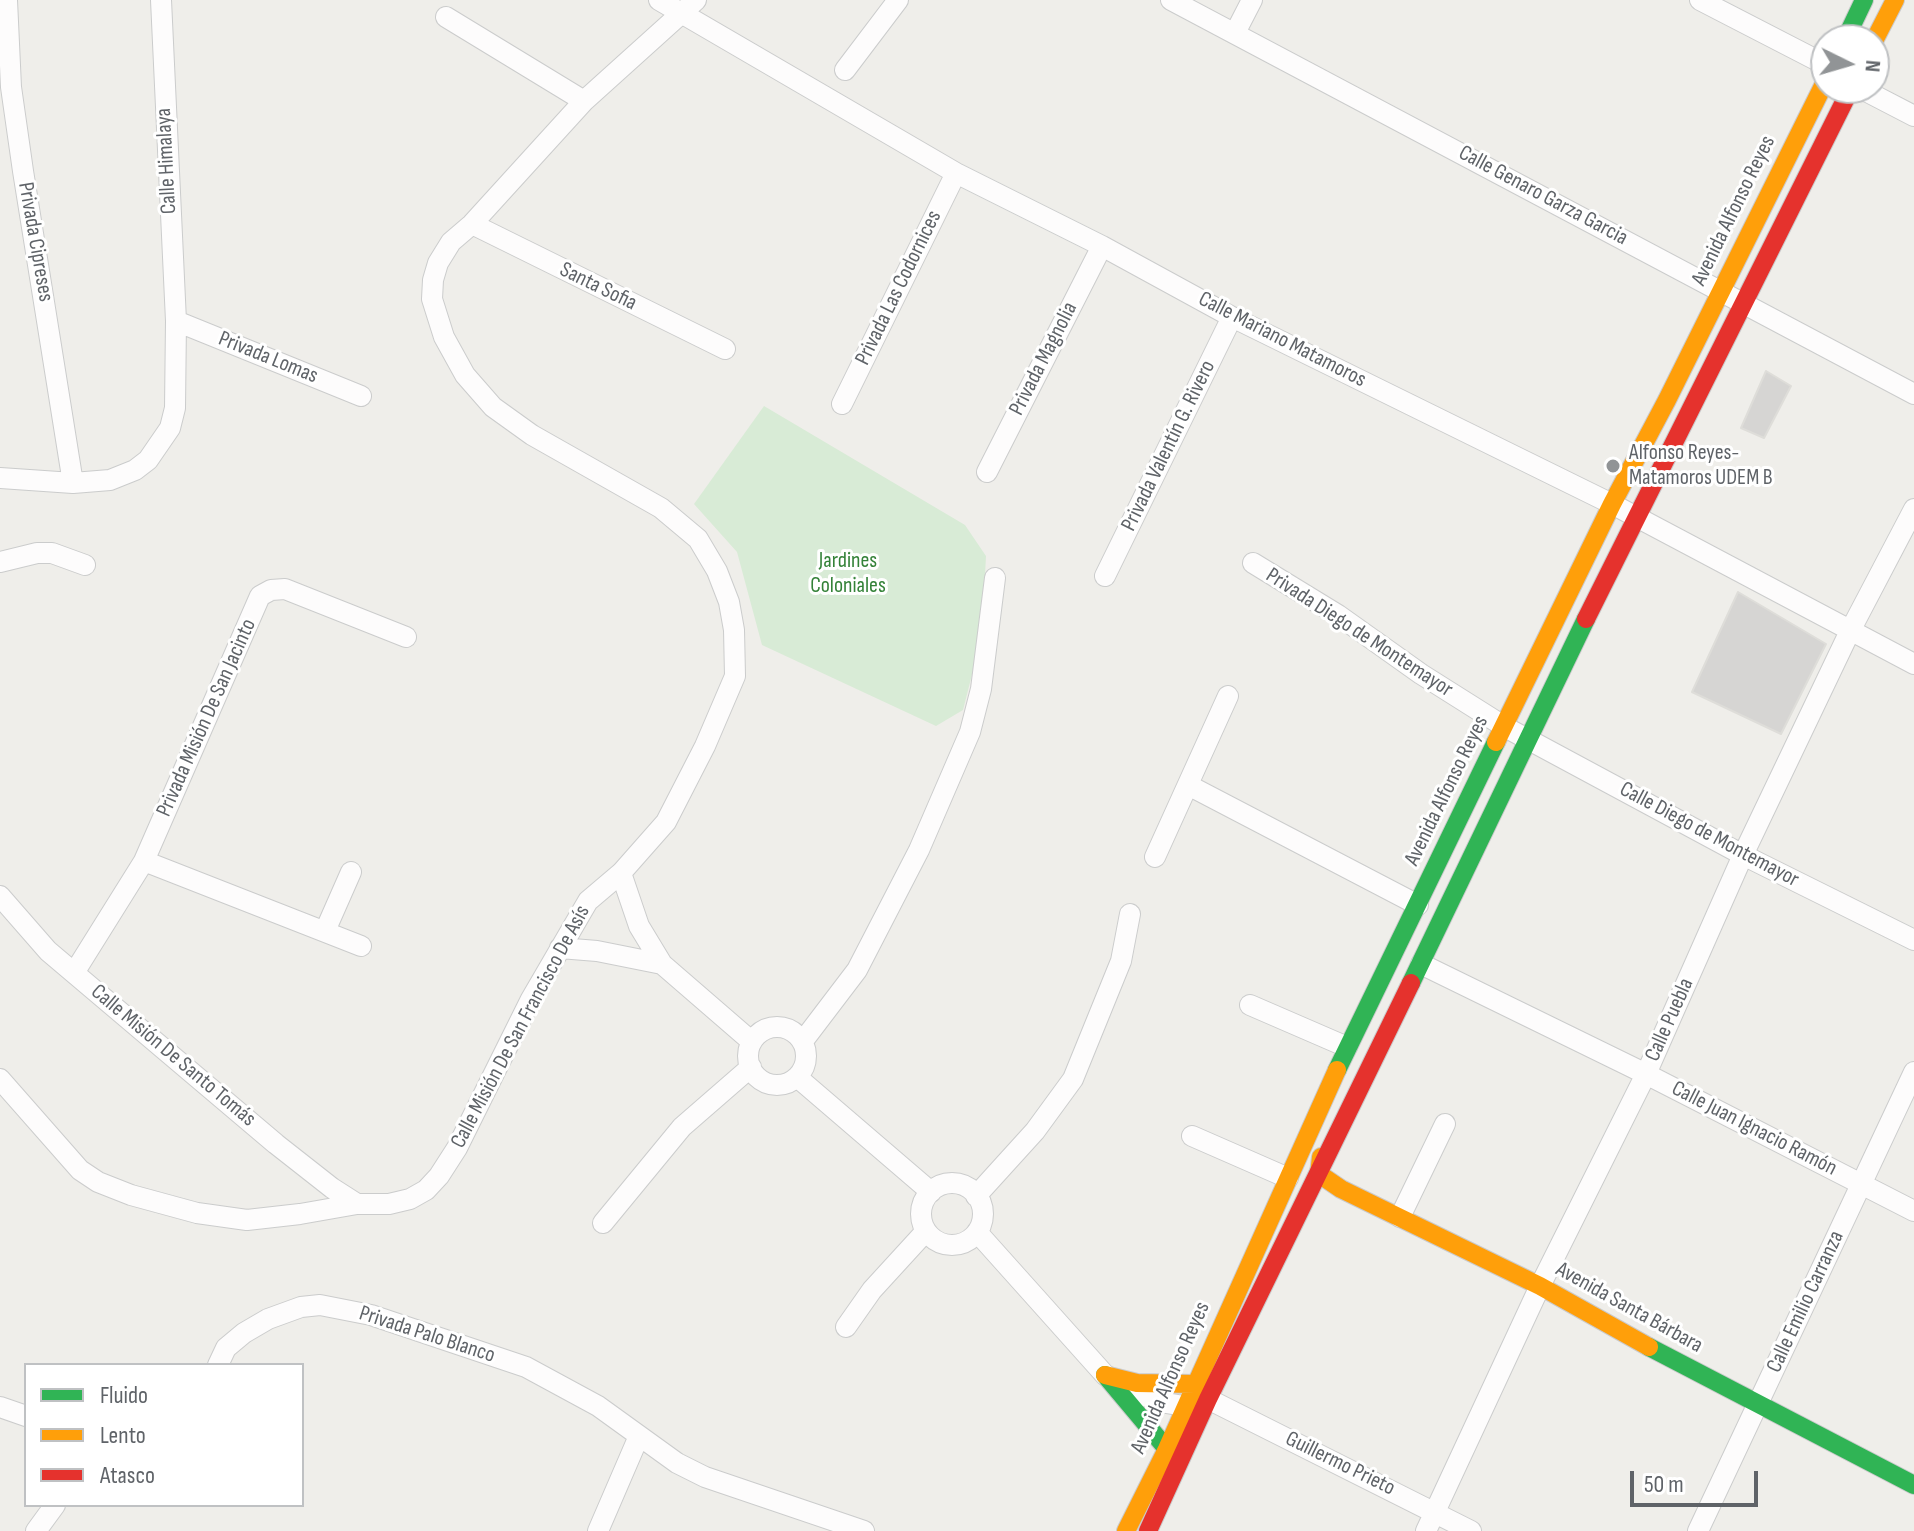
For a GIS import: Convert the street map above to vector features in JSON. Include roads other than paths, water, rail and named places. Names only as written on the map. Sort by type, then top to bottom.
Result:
[{"type":"main road","points":[[1853,24],[1864,0]]},
{"type":"main road","points":[[1883,24],[1895,0]]},
{"type":"main road","name":"Avenida Alfonso Reyes","points":[[1148,1531],[1288,1178],[1347,1047],[1612,504],[1814,104]]},
{"type":"main road","name":"Avenida Alfonso Reyes","points":[[1202,1391],[1319,1174],[1636,517],[1843,104]]},
{"type":"main road","points":[[1319,1174],[1322,1154],[1344,1085],[1347,1047]]},
{"type":"main road","name":"Avenida Santa Bárbara","points":[[1319,1174],[1341,1189],[1540,1286],[1757,1405],[1914,1485]]},
{"type":"main road","points":[[1105,1375],[1137,1383],[1202,1391]]},
{"type":"main road","points":[[1105,1375],[1167,1449]]},
{"type":"main road","name":"Avenida Alfonso Reyes","points":[[1126,1531],[1167,1449],[1184,1406]]},
{"type":"street","name":"Privada Cipreses","points":[[7,0],[11,87],[73,483]]},
{"type":"street","name":"Calle Himalaya","points":[[0,478],[73,483],[110,480],[135,470],[148,460],[170,428],[175,408],[176,321],[161,0]]},
{"type":"street","name":"Calle Mariano Matamoros","points":[[659,0],[688,7],[956,173],[1102,246],[1232,317],[1612,504],[1914,664]]},
{"type":"street","points":[[845,70],[898,0]]},
{"type":"street","name":"Calle Genaro Garza Garcia","points":[[1171,0],[1914,394]]},
{"type":"street","points":[[1235,33],[1252,0]]},
{"type":"street","points":[[1700,0],[1810,57]]},
{"type":"street","name":"Calle Misión De San Francisco De Asís","points":[[0,1079],[80,1170],[98,1182],[131,1195],[197,1213],[247,1220],[410,1199],[426,1190],[439,1176],[457,1148],[507,1046],[588,901],[621,873],[666,822],[705,746],[735,676],[734,630],[729,602],[717,571],[698,539],[678,521],[532,435],[493,407],[465,375],[444,337],[432,299],[433,280],[438,263],[451,242],[472,224],[584,101],[688,7]]},
{"type":"street","points":[[446,17],[584,101]]},
{"type":"street","points":[[1890,104],[1914,116]]},
{"type":"street","name":"Privada Las Codornices","points":[[842,404],[956,173]]},
{"type":"street","name":"Santa Sofia","points":[[472,224],[725,349]]},
{"type":"street","name":"Privada Magnolia","points":[[987,472],[1102,246]]},
{"type":"street","name":"Privada Valentín G. Rivero","points":[[1105,576],[1232,317]]},
{"type":"street","name":"Privada Lomas","points":[[176,321],[361,396]]},
{"type":"street","name":"Calle Puebla","points":[[1426,1531],[1540,1286],[1646,1074],[1743,855],[1850,631],[1914,509]]},
{"type":"street","points":[[0,562],[37,553],[52,553],[85,565]]},
{"type":"street","name":"Privada Diego de Montemayor","points":[[1253,563],[1338,615],[1421,674],[1505,727]]},
{"type":"street","points":[[803,1041],[864,958],[919,850],[970,732],[981,689],[995,578]]},
{"type":"street","name":"Privada Misión De San Jacinto","points":[[74,973],[144,861],[260,596],[271,590],[285,589],[406,637]]},
{"type":"street","points":[[1155,857],[1228,696]]},
{"type":"street","name":"Calle Diego de Montemayor","points":[[1505,727],[1743,855],[1914,940]]},
{"type":"street","points":[[1188,785],[1418,905]]},
{"type":"street","points":[[144,861],[361,946]]},
{"type":"street","points":[[325,931],[351,872]]},
{"type":"street","points":[[621,873],[639,926],[662,964],[751,1041]]},
{"type":"street","name":"Calle Misión De Santo Tomás","points":[[0,896],[48,951],[276,1144],[357,1204]]},
{"type":"street","points":[[976,1196],[1035,1131],[1073,1079],[1121,961],[1130,914]]},
{"type":"street","points":[[560,948],[597,951],[662,964]]},
{"type":"street","name":"Calle Juan Ignacio Ramón","points":[[1421,964],[1646,1074],[1914,1211]]},
{"type":"street","points":[[1250,1005],[1347,1047]]},
{"type":"street","points":[[771,1027],[783,1027],[803,1041],[806,1060],[797,1077],[780,1085],[771,1084],[762,1081],[751,1067],[748,1050],[751,1041],[760,1032],[771,1027]]},
{"type":"street","points":[[603,1223],[682,1127],[751,1067]]},
{"type":"street","name":"Calle Emilio Carranza","points":[[1698,1531],[1914,1072]]},
{"type":"street","points":[[797,1077],[931,1192]]},
{"type":"street","points":[[1400,1217],[1445,1124]]},
{"type":"street","points":[[1192,1136],[1288,1178]]},
{"type":"street","points":[[954,1184],[967,1187],[976,1196],[983,1214],[977,1232],[969,1240],[958,1245],[947,1245],[936,1241],[926,1231],[921,1216],[922,1207],[931,1192],[942,1185],[954,1184]]},
{"type":"street","points":[[846,1327],[872,1290],[926,1231]]},
{"type":"street","points":[[977,1232],[1105,1375],[1143,1396],[1184,1406],[1202,1391]]},
{"type":"street","name":"Privada Palo Blanco","points":[[219,1363],[226,1348],[244,1333],[268,1319],[301,1307],[320,1305],[371,1315],[526,1367],[598,1406],[677,1463],[705,1477],[818,1525],[864,1531]]},
{"type":"street","name":"Guillermo Prieto","points":[[1202,1391],[1471,1531]]},
{"type":"street","points":[[0,1407],[24,1415]]},
{"type":"street","points":[[598,1531],[639,1436]]},
{"type":"street","points":[[36,1531],[54,1507]]},
{"type":"place","name":"Alfonso Reyes- Matamoros UDEM B","points":[[1613,466]]},
{"type":"park label","name":"Jardines Coloniales","points":[[848,574]]}]
